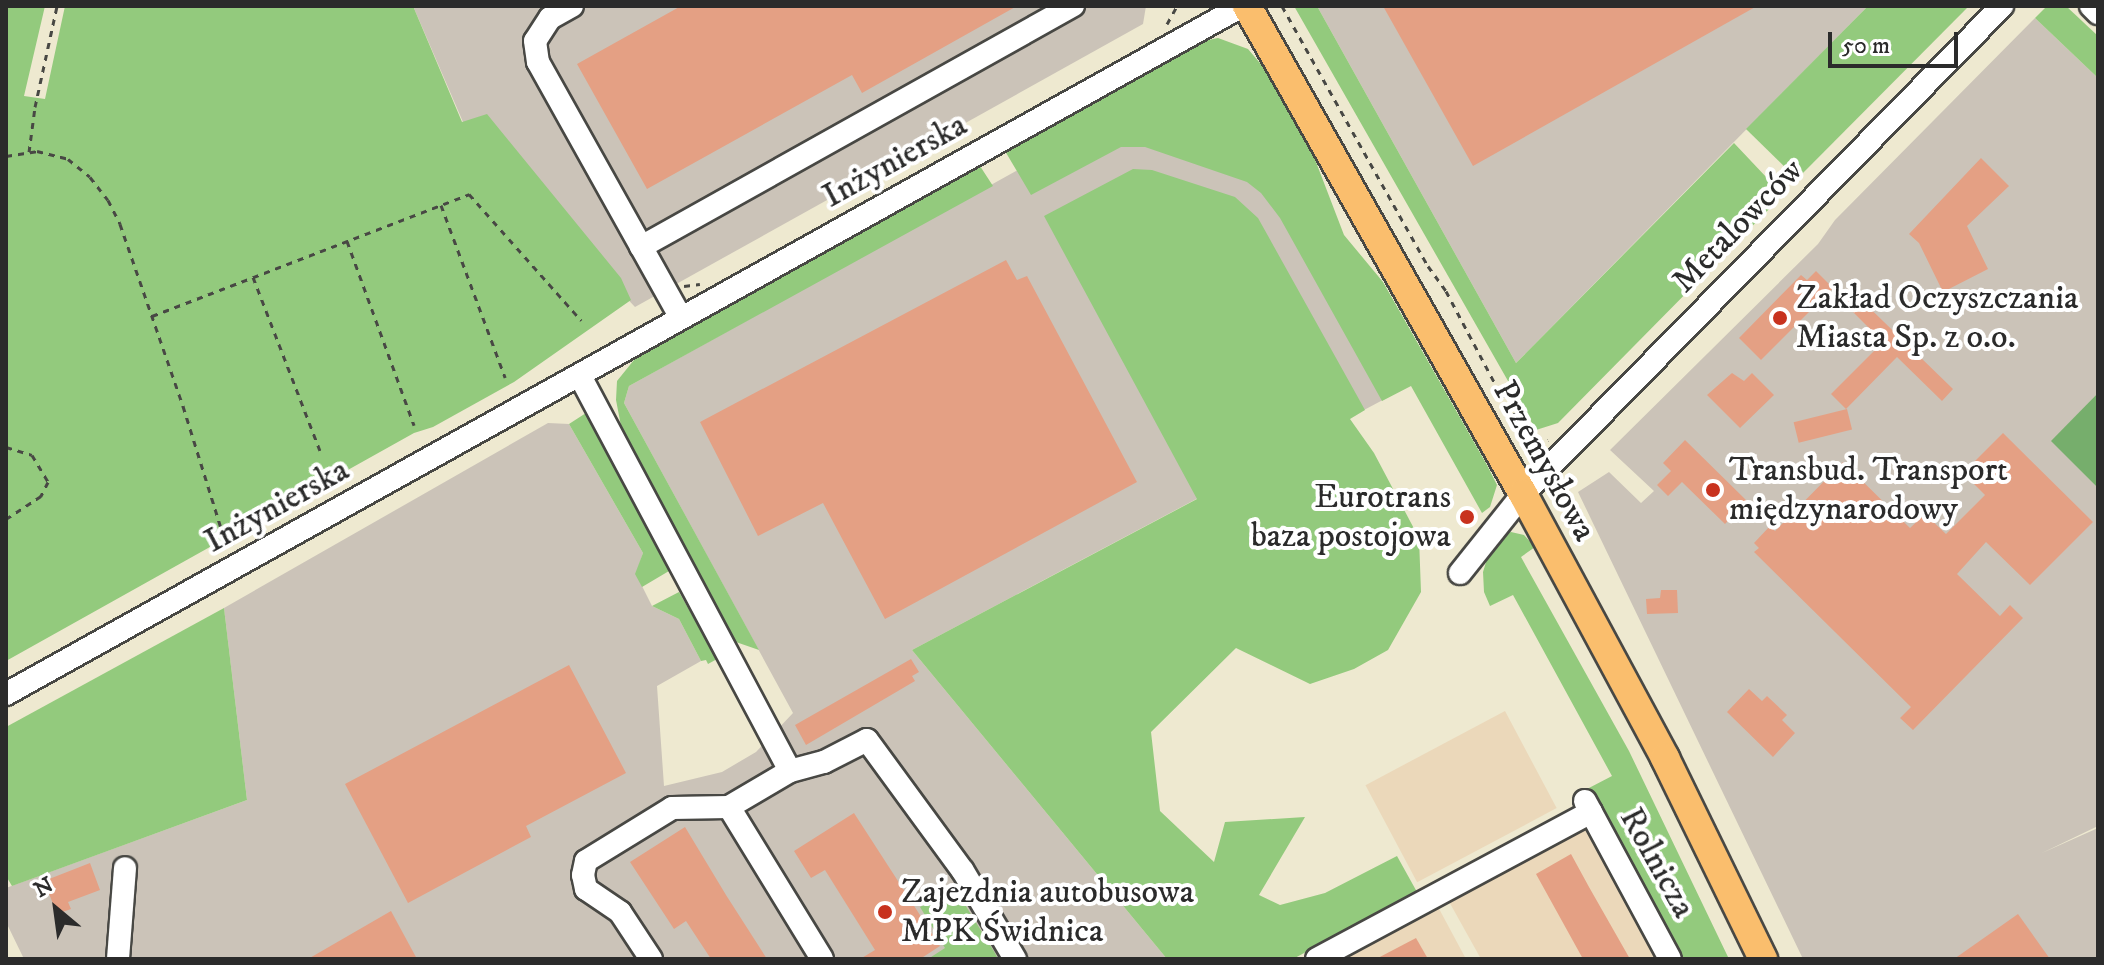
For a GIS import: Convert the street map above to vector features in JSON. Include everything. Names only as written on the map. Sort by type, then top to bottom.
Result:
[{"type":"main road","name":"Przemysłowa","points":[[1245,6],[1523,494],[1665,758],[1763,959]]},
{"type":"street","points":[[572,6],[550,18],[535,41],[538,62],[681,318]]},
{"type":"street","points":[[641,247],[1073,6]]},
{"type":"street","name":"Inżynierska","points":[[6,694],[1245,6]]},
{"type":"street","name":"Metalowców","points":[[1460,573],[1523,494],[2002,6]]},
{"type":"street","points":[[2091,6],[2098,13]]},
{"type":"street","points":[[580,376],[790,771]]},
{"type":"street","points":[[651,959],[620,912],[586,889],[583,875],[586,861],[672,808],[729,807],[790,771],[824,762],[867,740],[963,871],[1015,959]]},
{"type":"street","name":"Rolnicza","points":[[1317,959],[1587,806],[1670,959]]},
{"type":"street","points":[[729,807],[822,959]]},
{"type":"street","points":[[118,959],[125,868]]},
{"type":"path","points":[[29,153],[35,107],[57,6]]},
{"type":"path","points":[[1282,6],[1428,266],[1446,291],[1500,393],[1537,445]]},
{"type":"path","points":[[6,156],[54,154],[68,159],[90,177],[108,200],[120,224],[152,316],[235,568]]},
{"type":"path","points":[[152,316],[469,194],[581,320]]},
{"type":"path","points":[[441,205],[505,377]]},
{"type":"path","points":[[347,241],[414,425]]},
{"type":"path","points":[[253,277],[320,451]]},
{"type":"path","points":[[6,447],[32,455],[48,482],[41,496],[6,519]]},
{"type":"shaded area","points":[[413,6],[1146,6],[1143,24],[635,307],[463,122]]},
{"type":"shaded area","points":[[1317,6],[1868,6],[1516,363]]},
{"type":"shaded area","points":[[2035,18],[2098,78],[2098,393],[2052,441],[2098,488],[2098,826],[2042,853],[2098,828],[2098,959],[1803,959],[1578,492],[1609,472],[1641,503],[1654,491],[1610,450],[1818,244],[1835,220]]},
{"type":"shaded area","points":[[1256,108],[1411,385],[912,650],[1167,959],[24,959],[6,922],[6,888],[247,800],[224,608],[548,423],[569,424],[643,553],[636,574],[652,606],[679,619],[701,661],[657,686],[664,786],[722,772],[756,752],[793,713],[624,403],[629,386],[1016,171]]},
{"type":"shaded area","points":[[1505,711],[1557,808],[1417,882],[1365,785]]},
{"type":"shaded area","points":[[1585,825],[1657,959],[1481,959],[1447,898]]},
{"type":"shaded area","points":[[1437,905],[1466,959],[1334,959]]},
{"type":"green space","points":[[6,6],[45,6],[24,96],[45,99],[65,6],[413,6],[462,122],[487,114],[621,278],[631,300],[514,382],[433,427],[414,433],[6,661]]},
{"type":"green space","points":[[1294,6],[1317,6],[1516,363],[1734,143],[1783,195],[1558,423],[1536,430]]},
{"type":"green space","points":[[1868,6],[1969,6],[1797,179],[1746,129]]},
{"type":"green space","points":[[2047,6],[2066,6],[2098,36],[2098,78],[2035,18]]},
{"type":"green space","points":[[1218,38],[1248,49],[1265,69],[1311,149],[1344,235],[1383,282],[1487,465],[1497,485],[1490,507],[1482,513],[1411,386],[1382,401],[1280,218],[1261,193],[1247,182],[1145,147],[1121,147],[1031,195],[1005,151],[1194,43]]},
{"type":"green space","points":[[980,166],[993,186],[629,386],[624,403],[759,650],[733,641],[621,426],[616,400],[617,381],[638,355]]},
{"type":"green space","points":[[1133,169],[1152,170],[1235,197],[1258,218],[1365,410],[1350,419],[1374,453],[1419,538],[1421,592],[1388,650],[1354,669],[1310,684],[1236,648],[1151,732],[1160,811],[1214,862],[1225,822],[1305,817],[1259,895],[1280,905],[1325,893],[1397,856],[1417,892],[1293,959],[1167,959],[912,650],[1197,499],[1044,216]]},
{"type":"green space","points":[[2098,393],[2098,488],[2051,441]]},
{"type":"green space","points":[[586,413],[669,571],[642,587],[635,574],[643,553],[569,424]]},
{"type":"green space","points":[[1511,532],[1524,535],[1535,547],[1521,557],[1629,751],[1729,959],[1680,959],[1587,789],[1612,776],[1513,595],[1490,606],[1484,592],[1483,572],[1490,549],[1500,535]]},
{"type":"green space","points":[[679,592],[717,659],[708,664],[706,660],[701,661],[679,619],[652,606]]},
{"type":"green space","points":[[224,608],[247,800],[12,886],[6,876],[6,727]]},
{"type":"green space","points":[[954,887],[998,959],[928,959],[945,948],[920,907]]},
{"type":"building","points":[[681,6],[1017,6],[862,93],[852,75],[647,189],[577,64]]},
{"type":"building","points":[[1383,6],[1757,6],[1473,166]]},
{"type":"building","points":[[1981,158],[2009,186],[1967,226],[1988,269],[1943,292],[1919,243],[1909,234]]},
{"type":"building","points":[[1006,260],[1017,280],[1027,276],[1137,482],[885,619],[823,503],[758,536],[700,422]]},
{"type":"building","name":"Zakład Oczyszczania Miasta Sp. z o.o.","points":[[1816,271],[1833,288],[1761,360],[1739,338],[1801,275],[1807,280]]},
{"type":"building","points":[[1849,288],[1953,389],[1942,401],[1897,357],[1846,409],[1831,394],[1883,342],[1839,298]]},
{"type":"building","points":[[1732,373],[1744,381],[1752,373],[1774,395],[1740,428],[1707,395]]},
{"type":"building","points":[[1847,409],[1852,429],[1799,443],[1794,422]]},
{"type":"building","points":[[2003,433],[2093,522],[2030,585],[1986,542],[1957,574],[2000,616],[2010,605],[2023,618],[1913,730],[1900,718],[1911,707],[1754,552],[1759,548],[1754,543],[1770,526],[1775,531],[1843,462],[1910,528],[1925,514],[1946,534],[1985,495],[1963,473]]},
{"type":"building","name":"Transbud. Transport międzynarodowy","points":[[1685,440],[1747,501],[1725,524],[1682,482],[1668,496],[1657,485],[1671,471],[1663,463]]},
{"type":"building","points":[[1661,590],[1677,590],[1678,613],[1647,614],[1646,599],[1660,598]]},
{"type":"building","points":[[911,659],[919,672],[912,676],[915,681],[806,745],[795,725]]},
{"type":"building","points":[[569,665],[626,773],[526,826],[531,837],[408,903],[345,784]]},
{"type":"building","points":[[1749,689],[1762,701],[1767,696],[1787,715],[1782,720],[1795,733],[1773,757],[1727,712]]},
{"type":"building","name":"Zajezdnia autobusowa MPK Świdnica","points":[[854,813],[940,946],[920,959],[860,959],[875,950],[825,870],[811,878],[794,851]]},
{"type":"building","points":[[685,827],[767,959],[711,959],[686,921],[674,929],[630,862]]},
{"type":"building","points":[[1571,854],[1630,959],[1583,959],[1536,874]]},
{"type":"building","points":[[90,863],[100,890],[68,902],[71,909],[57,914],[44,881]]},
{"type":"building","points":[[391,911],[417,959],[308,959]]},
{"type":"building","points":[[2018,914],[2050,959],[1954,959]]},
{"type":"building","points":[[1416,938],[1428,959],[1376,959]]},
{"type":"place","name":"Zakład Oczyszczania Miasta Sp. z o.o.","points":[[1780,318]]},
{"type":"place","name":"Transbud. Transport międzynarodowy","points":[[1713,490]]},
{"type":"place","name":"Eurotrans baza postojowa","points":[[1467,517]]},
{"type":"place","name":"Zajezdnia autobusowa MPK Świdnica","points":[[885,912]]}]
